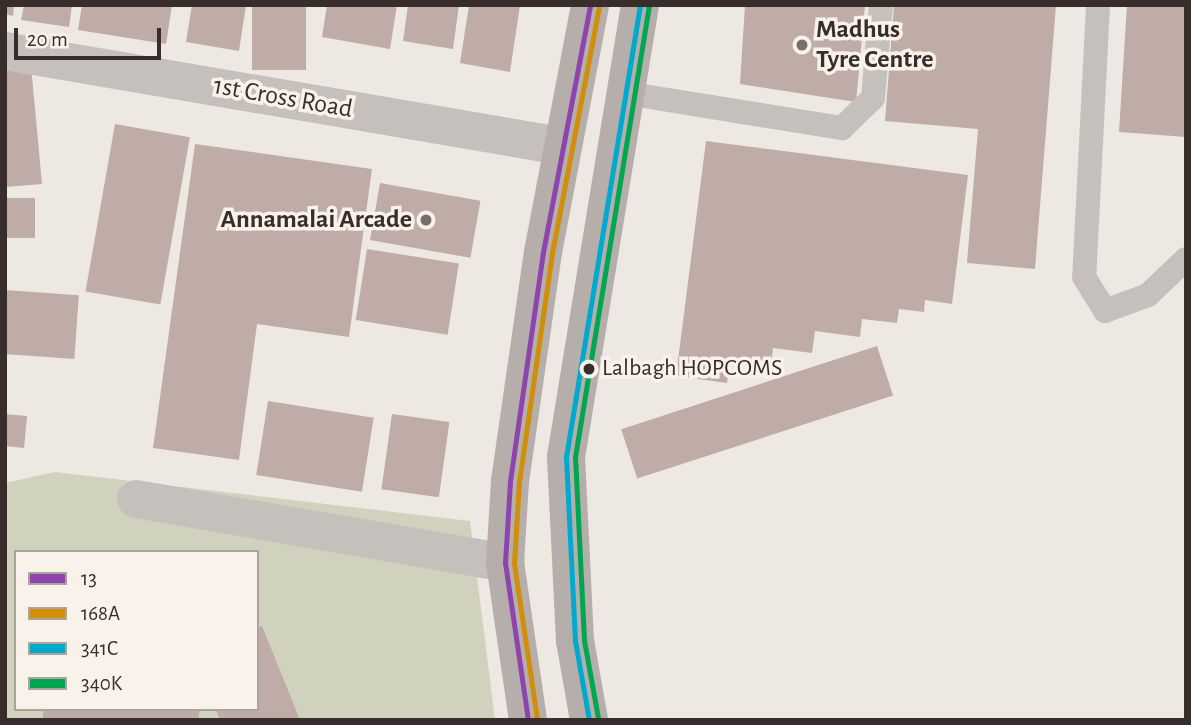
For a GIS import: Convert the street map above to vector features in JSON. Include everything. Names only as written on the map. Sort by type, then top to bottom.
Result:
[{"type":"main road","points":[[528,720],[505,562],[518,404],[561,146],[590,5]]},
{"type":"main road","points":[[589,720],[575,641],[566,457],[640,5]]},
{"type":"street","name":"1st Cross Road","points":[[5,51],[561,146]]},
{"type":"street","points":[[136,499],[505,562]]},
{"type":"lane","points":[[625,93],[842,128],[873,98],[881,5]]},
{"type":"lane","points":[[1098,5],[1084,277],[1105,310],[1148,295],[1186,259]]},
{"type":"green space","points":[[55,472],[470,521],[495,720],[5,720],[5,483]]},
{"type":"building","points":[[5,5],[14,5],[13,16],[5,14]]},
{"type":"building","points":[[24,5],[72,5],[69,27],[21,20]]},
{"type":"building","points":[[82,5],[172,5],[166,44],[78,30]]},
{"type":"building","points":[[192,5],[246,5],[239,51],[186,42]]},
{"type":"building","points":[[252,5],[306,5],[306,70],[252,70]]},
{"type":"building","points":[[327,5],[397,5],[390,49],[322,37]]},
{"type":"building","points":[[408,5],[459,5],[453,49],[403,41]]},
{"type":"building","points":[[469,5],[520,5],[510,72],[460,63]]},
{"type":"building","name":"Madhus Tyre Centre","points":[[745,5],[865,5],[856,102],[740,84]]},
{"type":"building","points":[[894,5],[1056,5],[1035,269],[967,263],[978,129],[885,121]]},
{"type":"building","points":[[1127,5],[1186,5],[1186,137],[1119,132]]},
{"type":"building","points":[[31,66],[42,184],[5,187],[5,68]]},
{"type":"building","points":[[115,124],[190,137],[160,305],[85,291]]},
{"type":"building","points":[[706,141],[968,175],[952,304],[925,300],[924,312],[899,309],[897,323],[862,319],[860,337],[815,331],[812,353],[773,348],[771,366],[730,361],[727,383],[676,376]]},
{"type":"building","points":[[195,144],[372,169],[349,337],[257,324],[239,460],[153,448]]},
{"type":"building","name":"Annamalai Arcade","points":[[380,183],[480,201],[470,258],[370,240]]},
{"type":"building","points":[[5,198],[35,198],[35,238],[5,238]]},
{"type":"building","points":[[367,249],[459,264],[448,335],[356,320]]},
{"type":"building","points":[[5,290],[79,295],[74,359],[5,354]]},
{"type":"building","points":[[877,346],[893,395],[637,479],[621,429]]},
{"type":"building","points":[[268,401],[374,418],[362,492],[256,475]]},
{"type":"building","points":[[5,414],[27,416],[24,448],[5,446]]},
{"type":"building","points":[[392,414],[449,422],[439,497],[381,489]]},
{"type":"building","points":[[262,626],[300,720],[220,720],[217,711],[259,711],[259,627]]},
{"type":"building","points":[[43,711],[199,711],[199,720],[43,720]]},
{"type":"transit line","name":"13","points":[[528,720],[505,563],[510,481],[543,252],[590,5]]},
{"type":"transit line","name":"341C","points":[[589,720],[575,641],[566,457],[640,5]]},
{"type":"transit line","name":"340K","points":[[598,718],[584,640],[575,457],[649,6]]},
{"type":"transit line","name":"168A","points":[[537,719],[514,563],[519,482],[552,253],[599,7]]},
{"type":"place","name":"Madhus Tyre Centre","points":[[802,45]]},
{"type":"place","name":"Annamalai Arcade","points":[[426,220]]},
{"type":"place","name":"Lalbagh HOPCOMS","points":[[589,369]]}]
